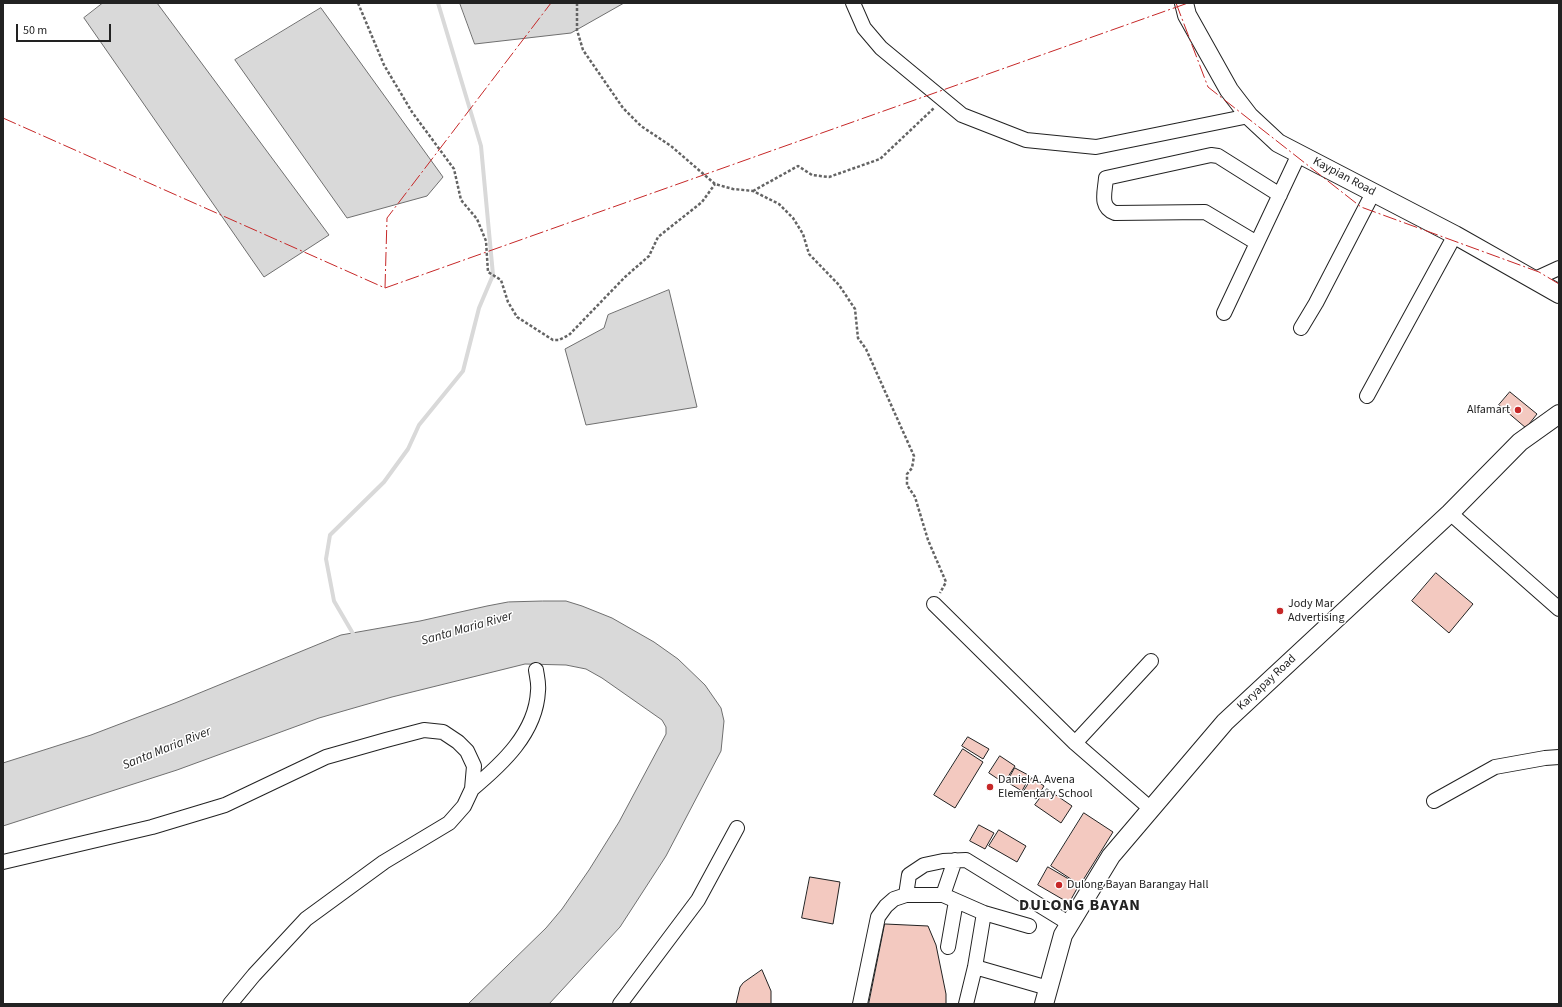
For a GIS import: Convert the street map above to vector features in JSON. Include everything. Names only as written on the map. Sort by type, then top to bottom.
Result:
[{"type":"main road","name":"Kaypian Road","points":[[1184,3],[1187,15],[1229,90],[1249,116],[1278,143],[1455,235],[1535,279],[1559,294]]},
{"type":"main road","name":"Karyapay Road","points":[[1046,996],[1063,935],[1111,856],[1225,722],[1450,513],[1520,442],[1559,414]]},
{"type":"street","points":[[853,3],[864,28],[882,48],[962,115],[1026,140],[1096,147],[1249,116]]},
{"type":"street","points":[[1224,313],[1299,154]]},
{"type":"street","points":[[1257,244],[1205,212],[1123,214],[1110,211],[1104,201],[1106,178],[1211,155],[1218,156],[1280,195]]},
{"type":"street","points":[[1302,328],[1373,193]]},
{"type":"street","points":[[1367,396],[1455,235]]},
{"type":"street","points":[[1535,279],[1559,268]]},
{"type":"street","points":[[1450,513],[1559,609]]},
{"type":"street","points":[[934,604],[1076,743],[1151,809]]},
{"type":"street","points":[[1076,743],[1151,661]]},
{"type":"street","points":[[472,789],[512,752],[534,716],[538,691],[536,670]]},
{"type":"street","points":[[3,862],[152,827],[225,805],[326,757],[424,730],[443,732],[458,742],[467,752],[474,766],[472,789],[464,806],[449,823],[384,862],[306,920],[254,975],[230,1004]]},
{"type":"street","points":[[1434,802],[1494,767],[1559,757]]},
{"type":"street","points":[[620,1004],[698,900],[736,828]]},
{"type":"street","points":[[948,947],[950,898],[955,860]]},
{"type":"street","points":[[906,895],[909,875],[924,865],[943,861],[966,860],[1070,924]]},
{"type":"street","points":[[860,1004],[878,917],[886,906],[894,899],[906,895],[950,898],[984,912],[1029,926]]},
{"type":"street","points":[[966,1004],[975,967],[984,912]]},
{"type":"street","points":[[975,967],[1046,996]]},
{"type":"path","points":[[358,3],[384,65],[412,112],[454,169],[461,200],[477,219],[486,241],[488,272],[501,280],[508,302],[517,317],[552,340],[559,340],[569,335],[625,277],[649,256],[658,237],[702,202],[715,184]]},
{"type":"path","points":[[577,3],[577,30],[583,50],[623,108],[641,126],[671,146],[715,184],[733,189],[753,191],[779,204],[793,218],[803,234],[809,254],[839,285],[855,309],[858,338],[866,349],[914,456],[912,468],[907,474],[907,485],[915,497],[928,540],[946,582],[934,604]]},
{"type":"path","points":[[753,191],[798,166],[812,175],[829,177],[880,159],[943,99]]},
{"type":"water","points":[[103,3],[157,3],[329,235],[264,277],[84,18]]},
{"type":"water","points":[[460,3],[624,3],[571,33],[475,44]]},
{"type":"water","points":[[321,8],[443,177],[427,196],[347,218],[235,60]]},
{"type":"water","points":[[669,290],[697,407],[586,425],[565,349],[604,328],[608,315]]},
{"type":"water","name":"Santa Maria River","points":[[566,601],[582,606],[612,618],[654,642],[678,659],[705,685],[721,708],[724,721],[721,751],[666,856],[620,927],[549,1004],[468,1004],[546,928],[562,909],[589,870],[619,822],[666,734],[666,727],[662,720],[602,678],[586,669],[566,665],[525,664],[392,697],[319,718],[177,770],[3,826],[3,763],[91,735],[175,703],[341,635],[420,621],[508,602]]},
{"type":"building","name":"Alfamart","points":[[1510,392],[1537,414],[1526,428],[1499,405]]},
{"type":"building","points":[[1436,573],[1473,604],[1449,633],[1412,601]]},
{"type":"building","points":[[968,737],[989,749],[983,759],[962,746]]},
{"type":"building","points":[[963,749],[983,762],[955,808],[934,795]]},
{"type":"building","points":[[1000,756],[1015,766],[1004,783],[989,773]]},
{"type":"building","points":[[1015,768],[1030,776],[1022,791],[1007,782]]},
{"type":"building","points":[[1032,778],[1044,786],[1036,799],[1024,791]]},
{"type":"building","points":[[1047,789],[1072,806],[1061,823],[1035,805]]},
{"type":"building","points":[[1084,813],[1113,832],[1080,885],[1051,866]]},
{"type":"building","points":[[979,825],[994,833],[985,849],[970,841]]},
{"type":"building","points":[[999,830],[1026,846],[1017,862],[989,846]]},
{"type":"building","name":"Dulong Bayan Barangay Hall","points":[[1048,867],[1079,885],[1069,903],[1038,885]]},
{"type":"building","points":[[810,877],[840,882],[833,924],[802,918]]},
{"type":"building","points":[[885,924],[928,926],[936,945],[946,994],[946,1004],[869,1004]]},
{"type":"building","points":[[762,970],[771,991],[771,1004],[736,1004],[740,987],[743,983]]},
{"type":"waterway","points":[[355,637],[334,601],[326,559],[330,535],[384,482],[408,449],[419,425],[463,371],[479,308],[493,275],[481,146],[438,3]]},
{"type":"power","points":[[385,288],[387,218],[551,3]]},
{"type":"power","points":[[1176,3],[1208,87],[1361,207],[1539,272],[1559,284]]},
{"type":"power","points":[[3,118],[385,288],[1188,3]]},
{"type":"place","name":"Alfamart","points":[[1518,410]]},
{"type":"place","name":"Jody Mar Advertising","points":[[1280,611]]},
{"type":"place","name":"Daniel A. Avena Elementary School","points":[[990,787]]},
{"type":"place","name":"Dulong Bayan Barangay Hall","points":[[1059,885]]},
{"type":"district","name":"DULONG BAYAN","points":[[1080,906]]}]
